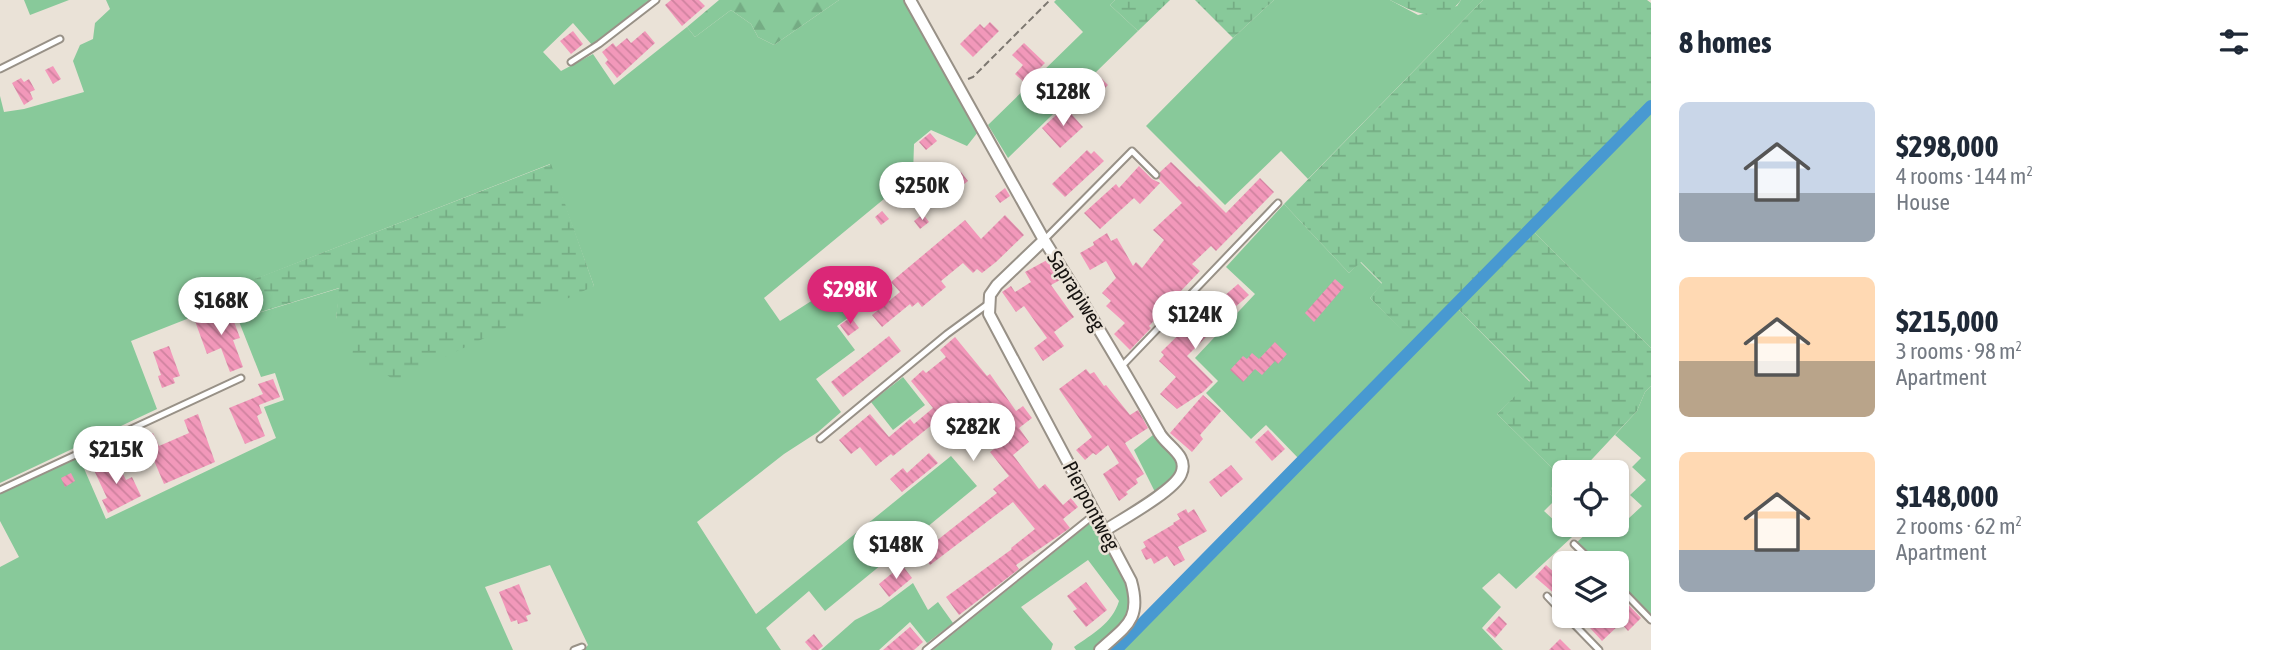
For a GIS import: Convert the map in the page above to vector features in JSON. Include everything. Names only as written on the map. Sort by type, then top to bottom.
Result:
[{"type":"street","points":[[910,0],[1044,240],[997,285],[988,304]]},
{"type":"street","name":"Saprapiweg","points":[[1044,240],[1122,366],[1163,439],[1178,454],[1183,467],[1181,475],[1171,486],[1104,531]]},
{"type":"street","name":"Pierpontweg","points":[[988,304],[989,314],[1131,581],[1136,598],[1131,621],[1100,650]]},
{"type":"lane","points":[[571,62],[656,0]]},
{"type":"lane","points":[[0,69],[60,39]]},
{"type":"lane","points":[[1044,240],[1132,151],[1156,174]]},
{"type":"lane","points":[[1122,366],[1278,203]]},
{"type":"lane","points":[[820,439],[947,334],[988,304]]},
{"type":"lane","points":[[0,490],[241,378]]},
{"type":"lane","points":[[926,650],[1095,514]]},
{"type":"lane","points":[[1574,544],[1581,551]]},
{"type":"lane","points":[[1547,596],[1552,601]]},
{"type":"lane","points":[[1629,597],[1651,620]]},
{"type":"lane","points":[[1578,628],[1599,650]]},
{"type":"lane","points":[[574,650],[582,647]]},
{"type":"path","points":[[959,84],[973,77],[1050,0]]},
{"type":"green space","points":[[24,0],[69,0],[30,15]]},
{"type":"green space","points":[[106,0],[649,0],[592,45],[573,23],[543,52],[561,71],[593,54],[614,85],[687,27],[695,37],[731,10],[751,24],[758,37],[774,45],[839,0],[906,0],[978,132],[967,146],[931,130],[914,144],[913,175],[764,298],[780,321],[838,284],[861,308],[837,326],[855,350],[816,379],[841,412],[697,522],[756,614],[951,456],[977,486],[825,611],[809,591],[766,628],[781,650],[584,650],[588,645],[550,565],[485,587],[513,650],[0,650],[0,567],[19,557],[0,521],[0,494],[79,457],[106,519],[276,438],[264,407],[284,400],[275,373],[261,377],[238,319],[340,288],[336,319],[594,286],[550,164],[225,291],[230,302],[131,341],[157,409],[0,483],[0,96],[4,112],[84,92],[73,61],[80,45],[93,39],[95,23],[110,9]]},
{"type":"green space","points":[[719,0],[839,0],[774,45],[758,37],[751,24],[731,10],[695,37],[687,27]]},
{"type":"green space","points":[[1115,0],[1110,5],[1138,31],[1008,158],[988,125],[1083,32],[1054,2]]},
{"type":"green space","points":[[1115,0],[1170,0],[1138,31],[1110,5]]},
{"type":"green space","points":[[1195,0],[1274,0],[1233,38]]},
{"type":"green space","points":[[1274,0],[1390,0],[1418,15],[1457,6],[1461,0],[1483,0],[1308,179],[1281,151],[1225,205],[1146,126]]},
{"type":"green space","points":[[1390,0],[1461,0],[1445,13],[1427,15]]},
{"type":"green space","points":[[1483,0],[1647,0],[1651,3],[1651,106],[1530,228],[1651,348],[1651,386],[1645,392],[1637,411],[1591,460],[1552,460],[1552,468],[1497,414],[1530,381],[1455,306],[1416,344],[1370,298],[1382,283],[1361,262],[1349,273],[1284,204]]},
{"type":"green space","points":[[1651,106],[1651,348],[1530,228]]},
{"type":"green space","points":[[551,164],[594,286],[394,381],[384,372],[365,372],[352,360],[354,338],[344,335],[336,319],[339,288],[238,319],[224,291]]},
{"type":"green space","points":[[1284,204],[1349,273],[1360,262],[1382,284],[1370,298],[1417,344],[1454,305],[1530,382],[1497,414],[1552,468],[1552,503],[1544,511],[1552,518],[1552,537],[1572,537],[1557,551],[1552,551],[1552,556],[1516,589],[1499,573],[1482,588],[1501,607],[1482,628],[1503,650],[1116,650],[1301,461],[1266,425],[1251,439],[1206,393],[1218,381],[1195,358],[1255,294],[1226,267]]},
{"type":"green space","points":[[903,377],[925,405],[893,430],[871,402]]},
{"type":"green space","points":[[1651,386],[1651,614],[1629,593],[1629,551],[1587,551],[1577,542],[1583,537],[1629,537],[1629,518],[1642,506],[1630,495],[1646,480],[1632,467],[1641,458],[1615,435],[1637,411],[1645,392]]},
{"type":"green space","points":[[1153,435],[1178,463],[1177,473],[1155,492],[1134,450]]},
{"type":"green space","points":[[1093,521],[1126,581],[1131,605],[1129,615],[1122,624],[1093,650],[1076,650],[1074,647],[1112,616],[1119,601],[1088,560],[1021,607],[1053,644],[1051,650],[933,650]]},
{"type":"green space","points":[[913,583],[928,610],[938,602],[953,623],[927,643],[910,622],[879,650],[821,650],[855,620],[881,607]]},
{"type":"building","points":[[671,0],[699,0],[705,6],[682,26],[665,5]]},
{"type":"building","points":[[990,22],[999,31],[973,57],[960,44],[980,24],[984,28]]},
{"type":"building","points":[[573,31],[583,44],[571,54],[560,41]]},
{"type":"building","points":[[645,31],[655,43],[617,78],[605,63],[608,60],[602,52],[613,43],[616,47],[627,38],[631,43]]},
{"type":"building","points":[[1024,43],[1045,63],[1025,83],[1015,74],[1023,65],[1012,55]]},
{"type":"building","points":[[53,66],[61,79],[53,84],[45,70]]},
{"type":"building","points":[[1097,74],[1108,85],[1100,93],[1089,81]]},
{"type":"building","points":[[21,78],[24,82],[29,79],[35,90],[30,92],[33,99],[24,105],[12,83]]},
{"type":"building","points":[[1065,107],[1083,127],[1060,148],[1042,128]]},
{"type":"building","points":[[930,133],[937,141],[926,150],[919,142]]},
{"type":"building","points":[[1087,150],[1091,154],[1094,151],[1104,161],[1065,197],[1052,184]]},
{"type":"building","points":[[1171,162],[1226,213],[1260,178],[1274,192],[1216,251],[1211,246],[1192,264],[1200,271],[1178,294],[1179,298],[1170,308],[1165,309],[1130,350],[1114,334],[1125,323],[1106,306],[1111,301],[1102,293],[1116,278],[1106,261],[1090,270],[1080,253],[1107,233],[1111,241],[1117,238],[1133,266],[1136,262],[1142,268],[1164,240],[1153,230],[1182,203],[1159,179],[1160,172]]},
{"type":"building","points":[[1139,166],[1160,183],[1140,204],[1134,198],[1100,229],[1084,213],[1116,184],[1119,188]]},
{"type":"building","points":[[940,172],[953,188],[939,199],[927,183]]},
{"type":"building","points":[[961,172],[968,181],[957,190],[950,181]]},
{"type":"building","points":[[1005,188],[1010,196],[1000,203],[995,196]]},
{"type":"building","points":[[882,211],[889,219],[881,225],[875,217]]},
{"type":"building","points":[[923,214],[929,222],[920,229],[914,221]]},
{"type":"building","points":[[1005,215],[1024,235],[982,273],[977,269],[973,273],[963,263],[941,281],[946,287],[922,307],[918,302],[912,307],[910,304],[882,327],[872,315],[900,292],[891,282],[965,220],[981,239]]},
{"type":"building","points":[[1047,260],[1060,280],[1051,285],[1074,317],[1054,332],[1064,346],[1043,361],[1034,348],[1047,338],[1024,306],[1016,312],[1002,292],[1011,286],[1015,292],[1031,282],[1025,272]]},
{"type":"building","points":[[1335,279],[1344,287],[1314,322],[1305,313]]},
{"type":"building","points":[[1238,284],[1249,295],[1219,321],[1221,322],[1187,356],[1213,382],[1177,409],[1160,394],[1176,377],[1159,361],[1164,355],[1161,352],[1206,308],[1208,310]]},
{"type":"building","points":[[229,308],[240,338],[233,340],[243,367],[230,372],[221,348],[207,354],[195,321]]},
{"type":"building","points":[[851,317],[859,328],[848,336],[840,325]]},
{"type":"building","points":[[889,336],[901,351],[843,397],[831,382]]},
{"type":"building","points":[[955,337],[987,376],[990,374],[1016,411],[1023,406],[1032,418],[1019,428],[1029,442],[1013,455],[1039,489],[1045,484],[1063,505],[1071,498],[1078,507],[1063,519],[1070,528],[1016,565],[1019,569],[959,615],[946,597],[1035,529],[1013,502],[930,565],[921,553],[997,493],[993,489],[1009,476],[990,452],[1012,435],[998,416],[974,435],[968,426],[952,439],[938,420],[876,466],[860,447],[851,454],[839,440],[870,414],[889,437],[910,419],[914,424],[933,408],[911,381],[923,370],[926,373],[946,357],[940,350]]},
{"type":"building","points":[[1275,342],[1287,354],[1278,364],[1275,361],[1262,375],[1255,369],[1243,382],[1230,370],[1243,356],[1247,359],[1252,353],[1259,359]]},
{"type":"building","points":[[169,346],[180,376],[173,378],[175,383],[162,388],[158,376],[161,375],[153,352]]},
{"type":"building","points":[[1086,369],[1090,374],[1094,372],[1130,415],[1138,410],[1148,428],[1125,443],[1144,474],[1136,479],[1138,483],[1119,501],[1103,474],[1119,463],[1108,445],[1085,460],[1076,450],[1092,437],[1059,389]]},
{"type":"building","points":[[273,379],[280,397],[259,405],[262,413],[257,416],[265,436],[245,444],[229,408],[263,394],[258,384]]},
{"type":"building","points":[[1203,395],[1221,411],[1200,435],[1203,439],[1192,452],[1170,433]]},
{"type":"building","points":[[198,414],[215,462],[164,484],[144,437],[153,433],[159,446],[189,433],[184,420]]},
{"type":"building","points":[[1268,430],[1285,449],[1272,461],[1255,442]]},
{"type":"building","points":[[929,453],[938,463],[902,492],[890,479],[903,468],[907,473]]},
{"type":"building","points":[[110,460],[113,467],[118,464],[126,480],[132,477],[141,496],[108,513],[102,500],[107,498],[93,468]]},
{"type":"building","points":[[1231,465],[1243,479],[1221,497],[1209,482]]},
{"type":"building","points":[[71,473],[75,481],[65,487],[61,478]]},
{"type":"building","points":[[1186,509],[1188,513],[1194,509],[1207,531],[1178,547],[1185,560],[1174,566],[1167,556],[1154,564],[1151,558],[1146,560],[1141,550],[1146,547],[1143,542],[1174,524],[1180,519],[1177,514]]},
{"type":"building","points":[[902,565],[912,578],[889,597],[879,584]]},
{"type":"building","points":[[1546,565],[1552,570],[1552,592],[1535,577]]},
{"type":"building","points":[[1086,582],[1107,610],[1086,627],[1073,611],[1077,609],[1067,596]]},
{"type":"building","points":[[519,584],[531,614],[526,616],[528,621],[518,624],[517,620],[511,622],[499,592]]},
{"type":"building","points":[[1629,606],[1641,618],[1628,631],[1625,628],[1629,628]]},
{"type":"building","points":[[1499,616],[1507,624],[1495,638],[1486,630]]},
{"type":"building","points":[[910,627],[923,642],[914,650],[883,650]]},
{"type":"building","points":[[1590,628],[1616,628],[1602,641]]},
{"type":"building","points":[[814,634],[823,646],[818,650],[812,650],[805,642]]},
{"type":"building","points":[[1560,639],[1571,650],[1549,650]]},
{"type":"waterway","points":[[1116,650],[1651,106]]}]
